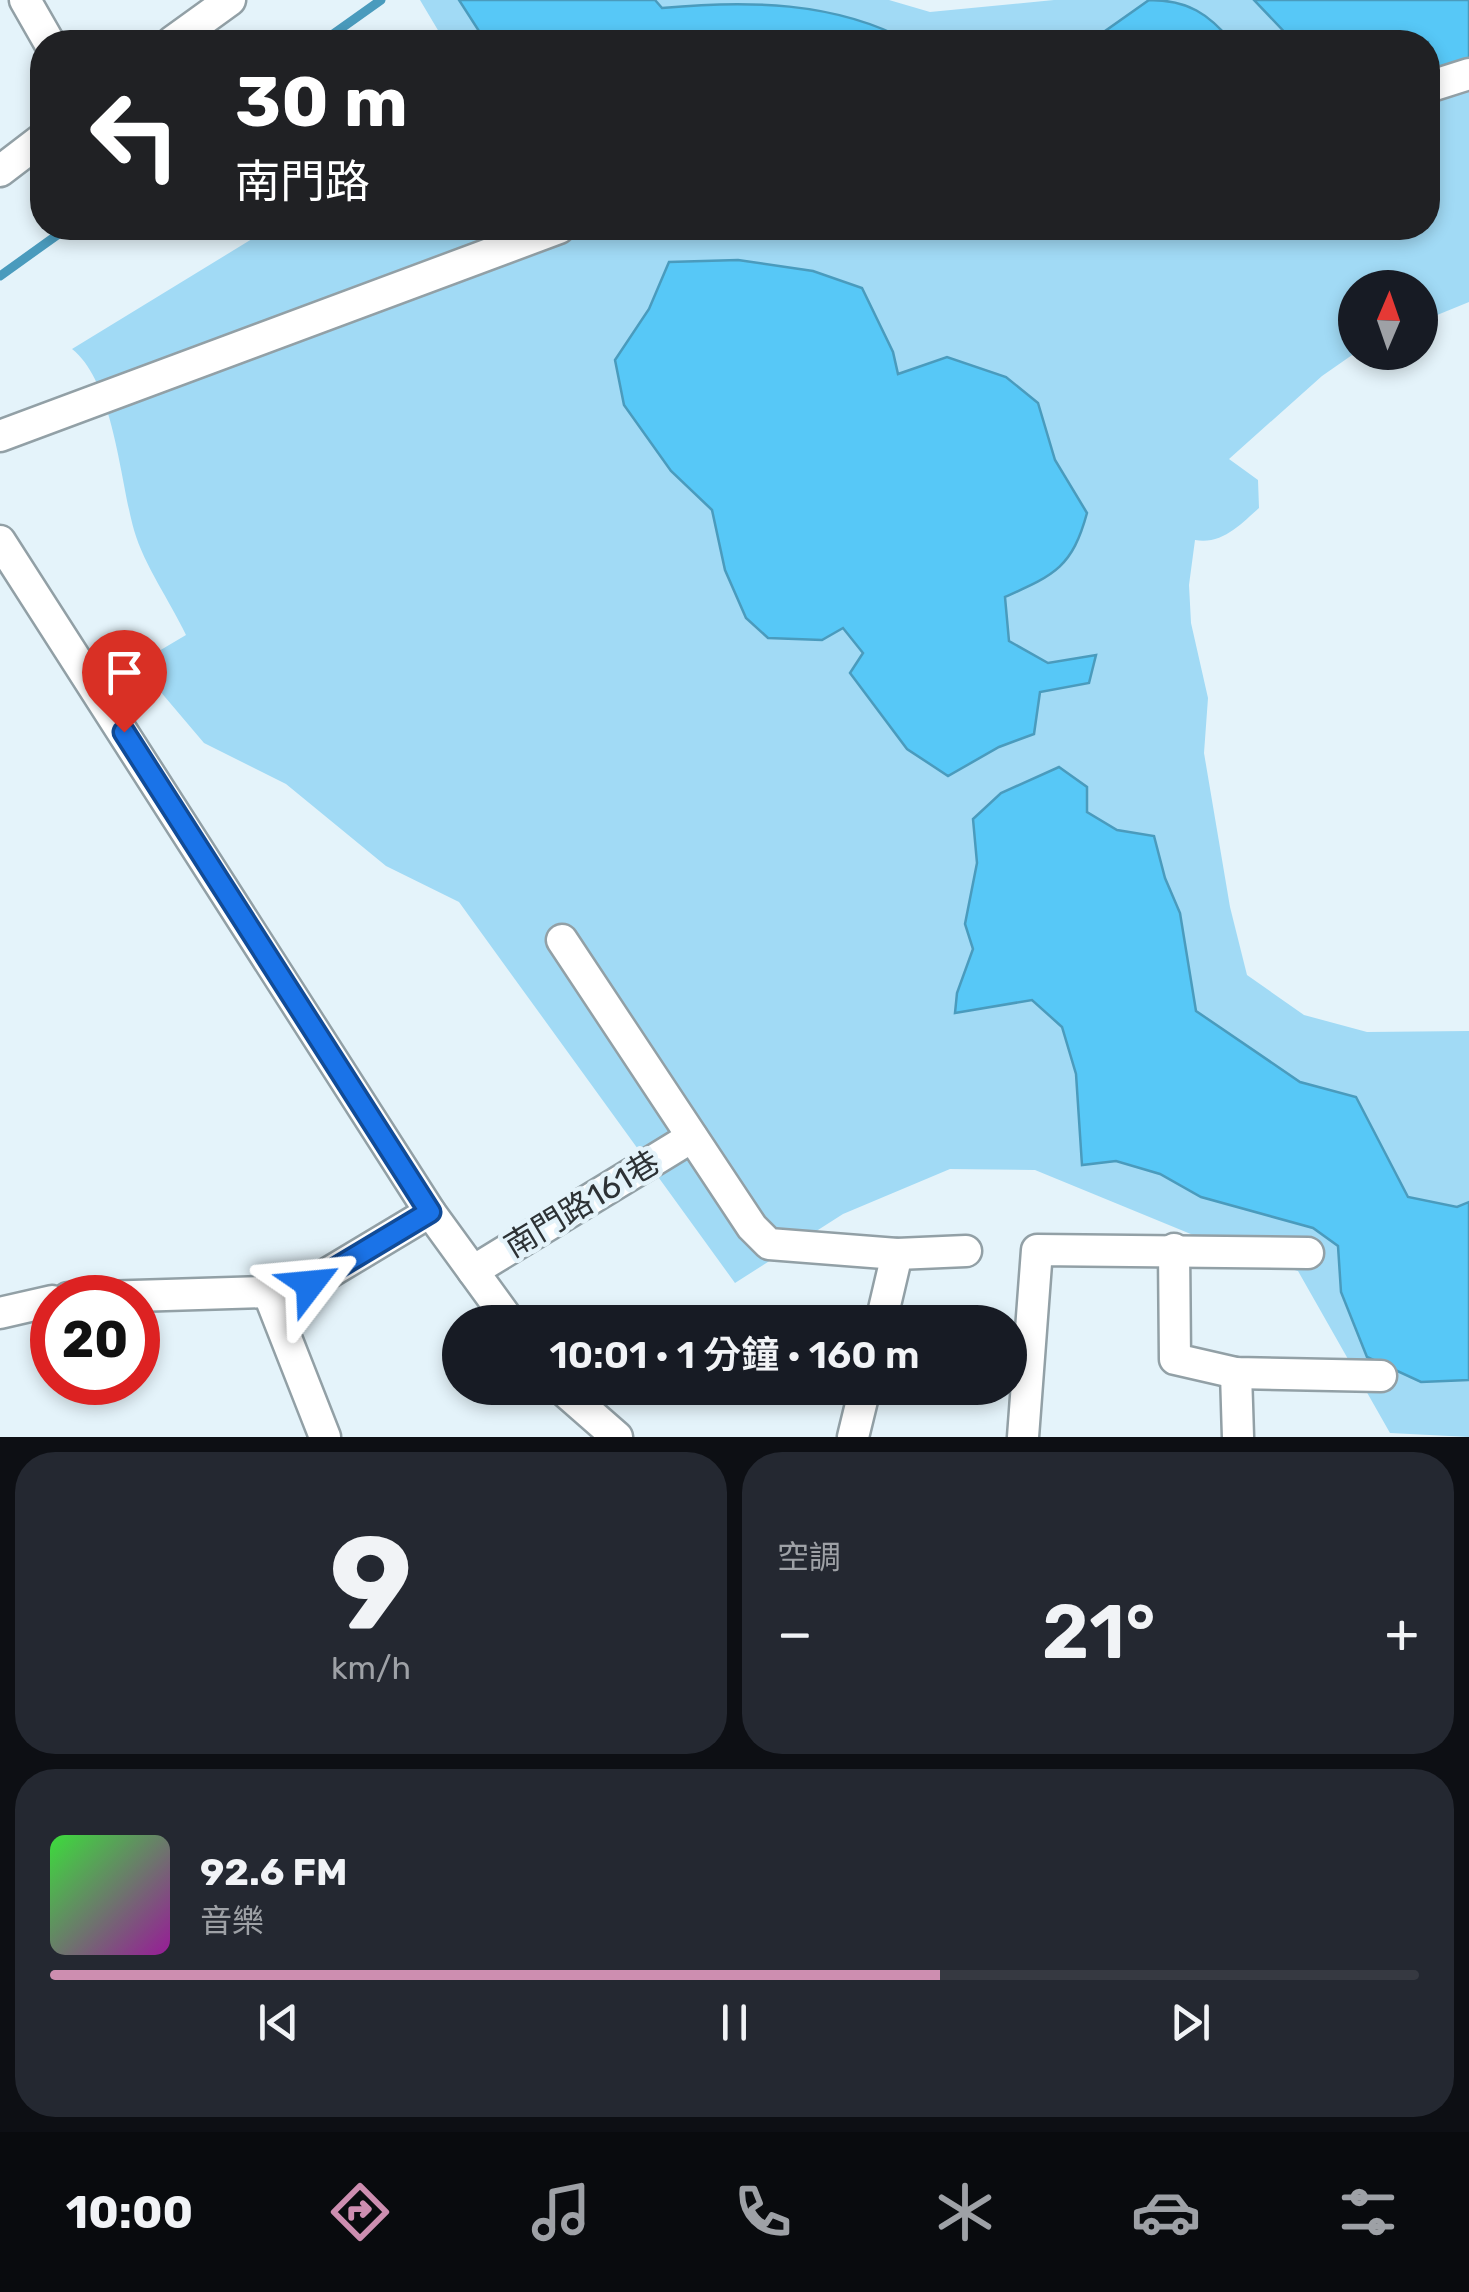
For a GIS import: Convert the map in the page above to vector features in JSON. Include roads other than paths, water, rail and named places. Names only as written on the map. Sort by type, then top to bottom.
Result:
[{"type":"street","points":[[25,0],[41,30]]},
{"type":"street","points":[[189,30],[230,0]]},
{"type":"street","points":[[1440,83],[1469,74]]},
{"type":"street","points":[[0,171],[30,148]]},
{"type":"street","points":[[0,436],[527,240]]},
{"type":"street","points":[[0,541],[430,1212],[498,1305]]},
{"type":"street","name":"南門路161巷","points":[[562,940],[752,1227],[769,1244],[897,1254],[966,1251]]},
{"type":"street","name":"南門路161巷","points":[[473,1271],[692,1137]]},
{"type":"street","points":[[160,1295],[268,1292],[310,1284],[430,1212]]},
{"type":"street","points":[[1174,1249],[1175,1359],[1236,1373],[1380,1376]]},
{"type":"street","points":[[1023,1437],[1037,1250],[1308,1253]]},
{"type":"street","points":[[885,1305],[897,1254]]},
{"type":"street","points":[[268,1292],[325,1437]]},
{"type":"street","points":[[0,1313],[30,1306]]},
{"type":"street","points":[[1236,1373],[1238,1437]]},
{"type":"street","points":[[580,1405],[617,1437]]},
{"type":"street","points":[[853,1437],[861,1405]]},
{"type":"waterway","points":[[339,30],[381,0]]},
{"type":"waterway","points":[[0,276],[50,240]]}]
